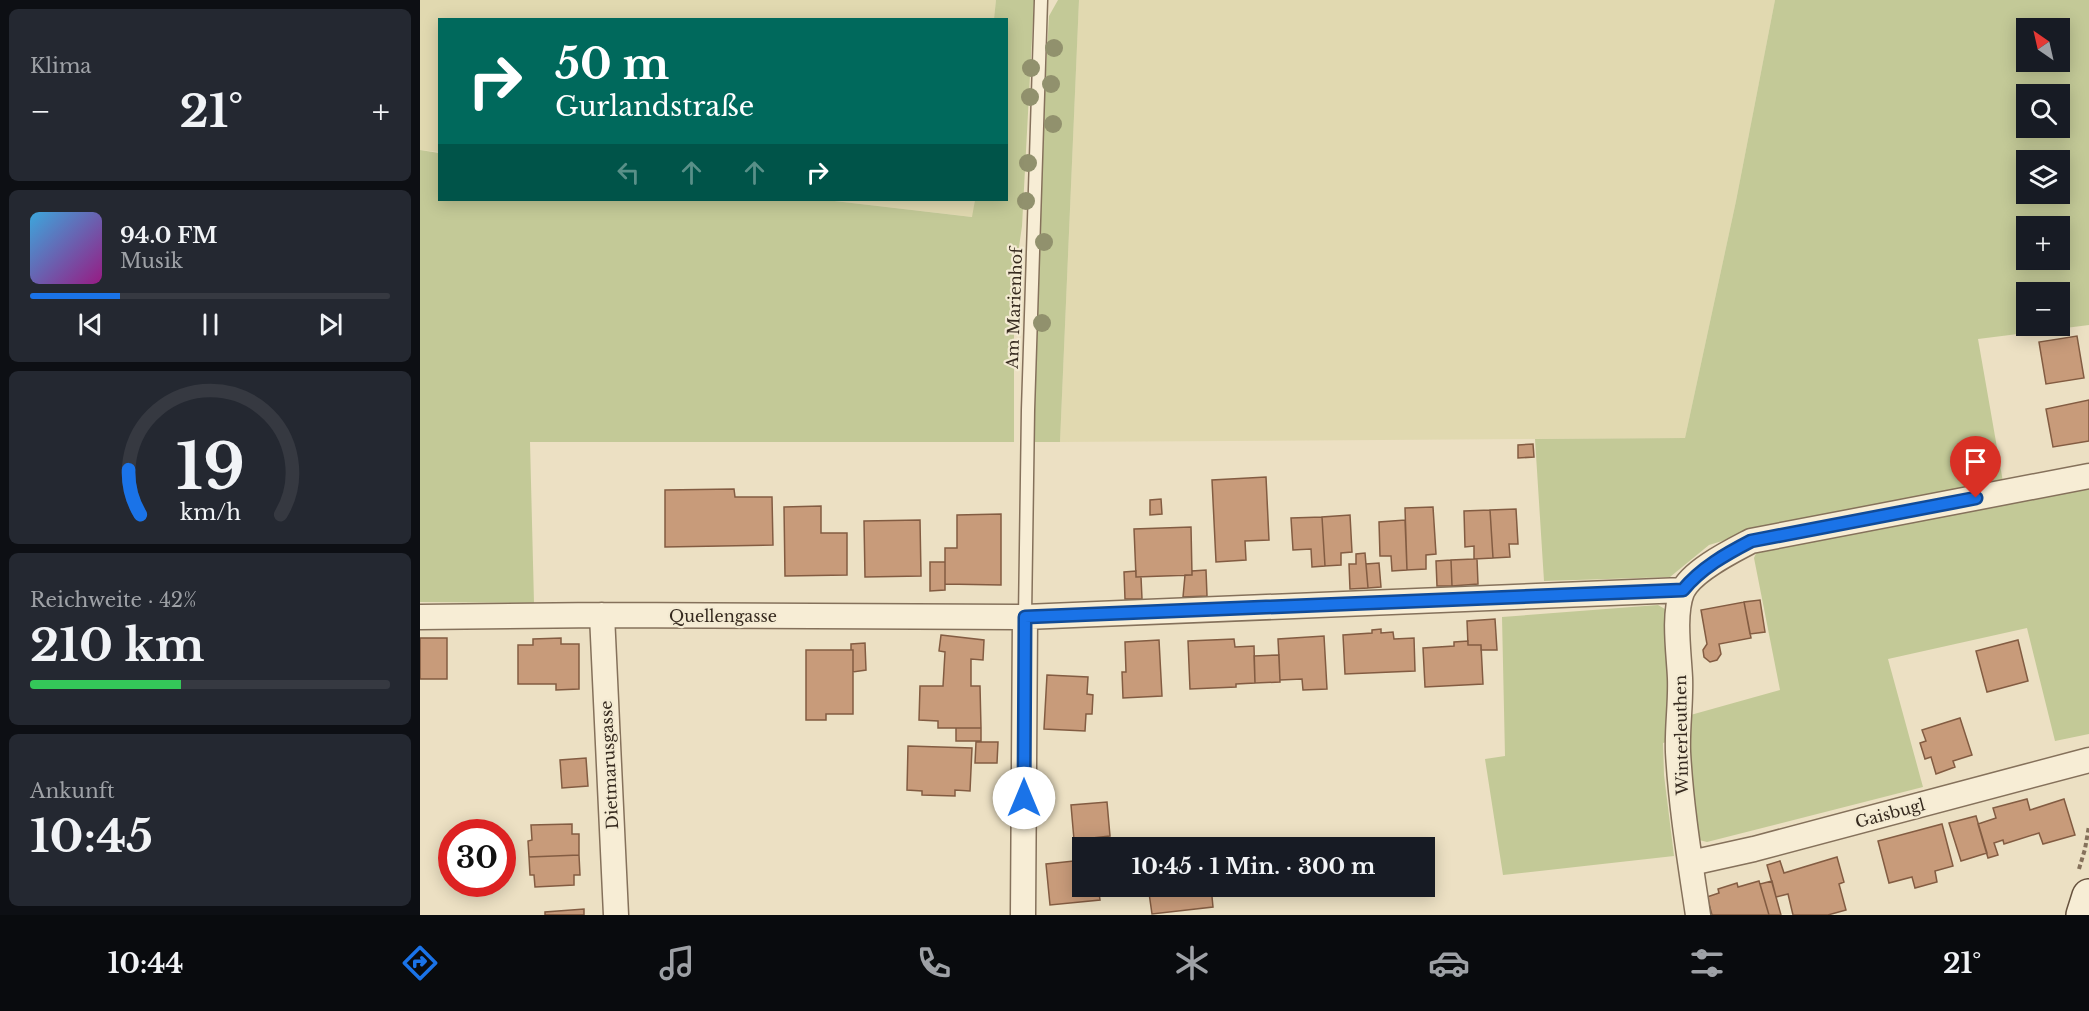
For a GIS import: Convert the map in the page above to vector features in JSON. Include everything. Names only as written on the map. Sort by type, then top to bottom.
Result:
[{"type":"main road","points":[[2083,915],[2089,896]]},
{"type":"street","points":[[1683,590],[1691,580],[1710,565],[1730,551],[1751,541],[2089,476]]},
{"type":"street","name":"Quellengasse","points":[[420,617],[602,615],[1025,617],[1683,590]]},
{"type":"street","name":"Winterleuthen","points":[[1683,590],[1678,622],[1680,684],[1678,748],[1684,820],[1698,915]]},
{"type":"street","name":"Dietmarusgasse","points":[[602,615],[616,915]]},
{"type":"street","points":[[1023,915],[1025,617]]},
{"type":"street","name":"Gaisbugl","points":[[1691,863],[1754,849],[2089,760]]},
{"type":"lane","name":"Am Marienhof","points":[[1025,617],[1028,410],[1041,0]]},
{"type":"shaded area","points":[[420,0],[996,0],[994,18],[438,18],[438,152],[420,150]]},
{"type":"shaded area","points":[[1079,0],[1775,0],[1736,201],[1685,438],[1060,442]]},
{"type":"shaded area","points":[[835,201],[975,201],[973,217]]},
{"type":"green space","points":[[996,0],[1034,0],[1022,226],[1014,282],[1014,442],[530,442],[534,603],[420,602],[420,150],[438,153],[438,201],[835,201],[972,217],[975,201],[1008,201],[1008,18],[994,18]]},
{"type":"green space","points":[[1058,0],[1079,0],[1060,442],[1033,442],[1041,160],[1049,16]]},
{"type":"green space","points":[[1775,0],[2089,0],[2089,325],[2070,327],[2070,282],[2016,282],[2016,334],[1978,339],[2003,482],[1745,534],[1709,545],[1670,577],[1544,581],[1535,439],[1685,438],[1736,201]]},
{"type":"green space","points":[[2089,487],[2089,734],[2055,741],[2027,628],[1888,659],[1923,787],[1707,842],[1695,839],[1687,716],[1780,690],[1754,558],[1758,548]]},
{"type":"green space","points":[[1658,605],[1670,612],[1670,741],[1663,743],[1664,775],[1674,856],[1503,875],[1485,759],[1505,756],[1502,617]]},
{"type":"building","points":[[2077,336],[2084,378],[2046,384],[2039,342]]},
{"type":"building","points":[[2089,400],[2089,441],[2053,447],[2046,409]]},
{"type":"building","points":[[1533,444],[1534,457],[1518,458],[1518,445]]},
{"type":"building","points":[[1266,477],[1269,540],[1245,541],[1246,560],[1216,562],[1212,480]]},
{"type":"building","points":[[734,489],[735,497],[772,497],[773,545],[665,547],[665,490]]},
{"type":"building","points":[[1161,499],[1162,514],[1150,515],[1150,500]]},
{"type":"building","points":[[821,506],[821,533],[847,533],[847,575],[785,576],[784,507]]},
{"type":"building","points":[[1433,507],[1436,554],[1426,555],[1426,569],[1407,570],[1405,508]]},
{"type":"building","points":[[1516,509],[1518,544],[1509,544],[1510,557],[1493,558],[1490,510]]},
{"type":"building","points":[[1490,510],[1493,558],[1474,559],[1474,546],[1465,547],[1464,511]]},
{"type":"building","points":[[1001,514],[1001,585],[945,584],[945,548],[957,548],[957,515]]},
{"type":"building","points":[[1350,515],[1352,552],[1341,553],[1341,565],[1325,566],[1322,517]]},
{"type":"building","points":[[1322,517],[1325,566],[1312,567],[1311,549],[1293,550],[1291,518]]},
{"type":"building","points":[[920,520],[921,576],[865,577],[864,521]]},
{"type":"building","points":[[1405,520],[1407,570],[1392,571],[1391,556],[1380,556],[1379,522]]},
{"type":"building","points":[[1191,527],[1192,575],[1136,577],[1134,529]]},
{"type":"building","points":[[1365,553],[1368,588],[1350,589],[1349,564],[1356,564],[1356,554]]},
{"type":"building","points":[[1477,559],[1478,584],[1452,586],[1451,560]]},
{"type":"building","points":[[1451,560],[1452,586],[1437,586],[1436,561]]},
{"type":"building","points":[[930,562],[945,562],[945,590],[930,591]]},
{"type":"building","points":[[1379,563],[1381,587],[1368,588],[1366,564]]},
{"type":"building","points":[[1206,570],[1207,596],[1183,597],[1185,575],[1192,575],[1192,571]]},
{"type":"building","points":[[1136,571],[1136,577],[1141,577],[1142,599],[1125,599],[1124,572]]},
{"type":"building","points":[[1760,600],[1765,632],[1750,634],[1744,602]]},
{"type":"building","points":[[1744,602],[1751,638],[1719,644],[1721,654],[1717,660],[1710,662],[1704,657],[1703,650],[1707,644],[1701,610]]},
{"type":"building","points":[[1495,619],[1497,650],[1481,650],[1481,645],[1468,645],[1467,621]]},
{"type":"building","points":[[1381,629],[1381,633],[1393,632],[1394,639],[1414,638],[1415,671],[1345,674],[1343,635],[1372,633],[1372,630]]},
{"type":"building","points":[[941,635],[984,640],[983,660],[971,659],[971,686],[980,686],[981,728],[938,728],[938,721],[919,720],[920,686],[943,686],[945,652],[939,651]]},
{"type":"building","points":[[1324,636],[1327,689],[1303,690],[1302,679],[1280,680],[1278,639]]},
{"type":"building","points":[[420,638],[447,638],[447,679],[420,679]]},
{"type":"building","points":[[561,638],[561,644],[579,644],[579,689],[556,690],[556,684],[518,684],[518,645],[533,645],[533,639]]},
{"type":"building","points":[[1234,639],[1235,647],[1254,646],[1255,683],[1236,684],[1236,687],[1190,689],[1188,641]]},
{"type":"building","points":[[1159,640],[1162,696],[1123,698],[1122,672],[1126,672],[1125,642]]},
{"type":"building","points":[[2018,640],[2028,681],[1987,692],[1976,651]]},
{"type":"building","points":[[1468,641],[1468,645],[1481,645],[1483,684],[1425,687],[1423,648],[1454,646],[1454,642]]},
{"type":"building","points":[[865,643],[866,670],[853,672],[851,644]]},
{"type":"building","points":[[806,650],[853,650],[853,714],[826,714],[826,720],[806,720]]},
{"type":"building","points":[[1279,655],[1280,682],[1255,683],[1254,656]]},
{"type":"building","points":[[1047,675],[1088,677],[1087,694],[1093,695],[1092,714],[1086,714],[1085,731],[1044,729]]},
{"type":"building","points":[[1960,718],[1972,755],[1953,761],[1955,767],[1936,774],[1931,757],[1925,759],[1920,743],[1926,741],[1922,730]]},
{"type":"building","points":[[956,728],[981,728],[981,741],[956,741]]},
{"type":"building","points":[[976,742],[998,742],[997,763],[975,763]]},
{"type":"building","points":[[908,746],[972,748],[970,791],[955,790],[955,796],[922,795],[922,791],[907,790]]},
{"type":"building","points":[[586,758],[588,786],[562,788],[560,760]]},
{"type":"building","points":[[2027,799],[2030,810],[2064,799],[2075,835],[2043,844],[2039,833],[2004,844],[2003,840],[1994,843],[1998,855],[1988,858],[1978,824],[1996,818],[1993,808]]},
{"type":"building","points":[[1107,802],[1110,836],[1074,837],[1071,805]]},
{"type":"building","points":[[1976,816],[1987,853],[1961,861],[1949,823]]},
{"type":"building","points":[[572,824],[572,834],[579,834],[579,855],[529,857],[528,841],[532,840],[531,825]]},
{"type":"building","points":[[1942,824],[1953,866],[1935,871],[1937,882],[1915,888],[1912,877],[1889,883],[1878,841]]},
{"type":"building","points":[[579,855],[580,875],[574,875],[574,885],[535,887],[534,875],[530,875],[529,857]]},
{"type":"building","points":[[1837,857],[1844,882],[1839,884],[1846,910],[1828,915],[1793,915],[1788,894],[1776,897],[1767,865],[1780,861],[1784,873]]},
{"type":"building","points":[[1072,861],[1072,897],[1100,897],[1100,900],[1050,905],[1046,864]]},
{"type":"building","points":[[1759,881],[1769,915],[1712,915],[1707,897],[1719,893],[1718,889],[1737,883],[1738,887]]},
{"type":"building","points":[[1772,881],[1781,915],[1769,915],[1760,884]]},
{"type":"building","points":[[1150,897],[1212,897],[1213,907],[1152,914]]},
{"type":"building","points":[[584,909],[584,915],[545,915],[545,912]]},
{"type":"route","points":[[1024,798],[1025,617],[1683,590],[1691,580],[1710,565],[1730,551],[1751,541],[1976,498]]}]
